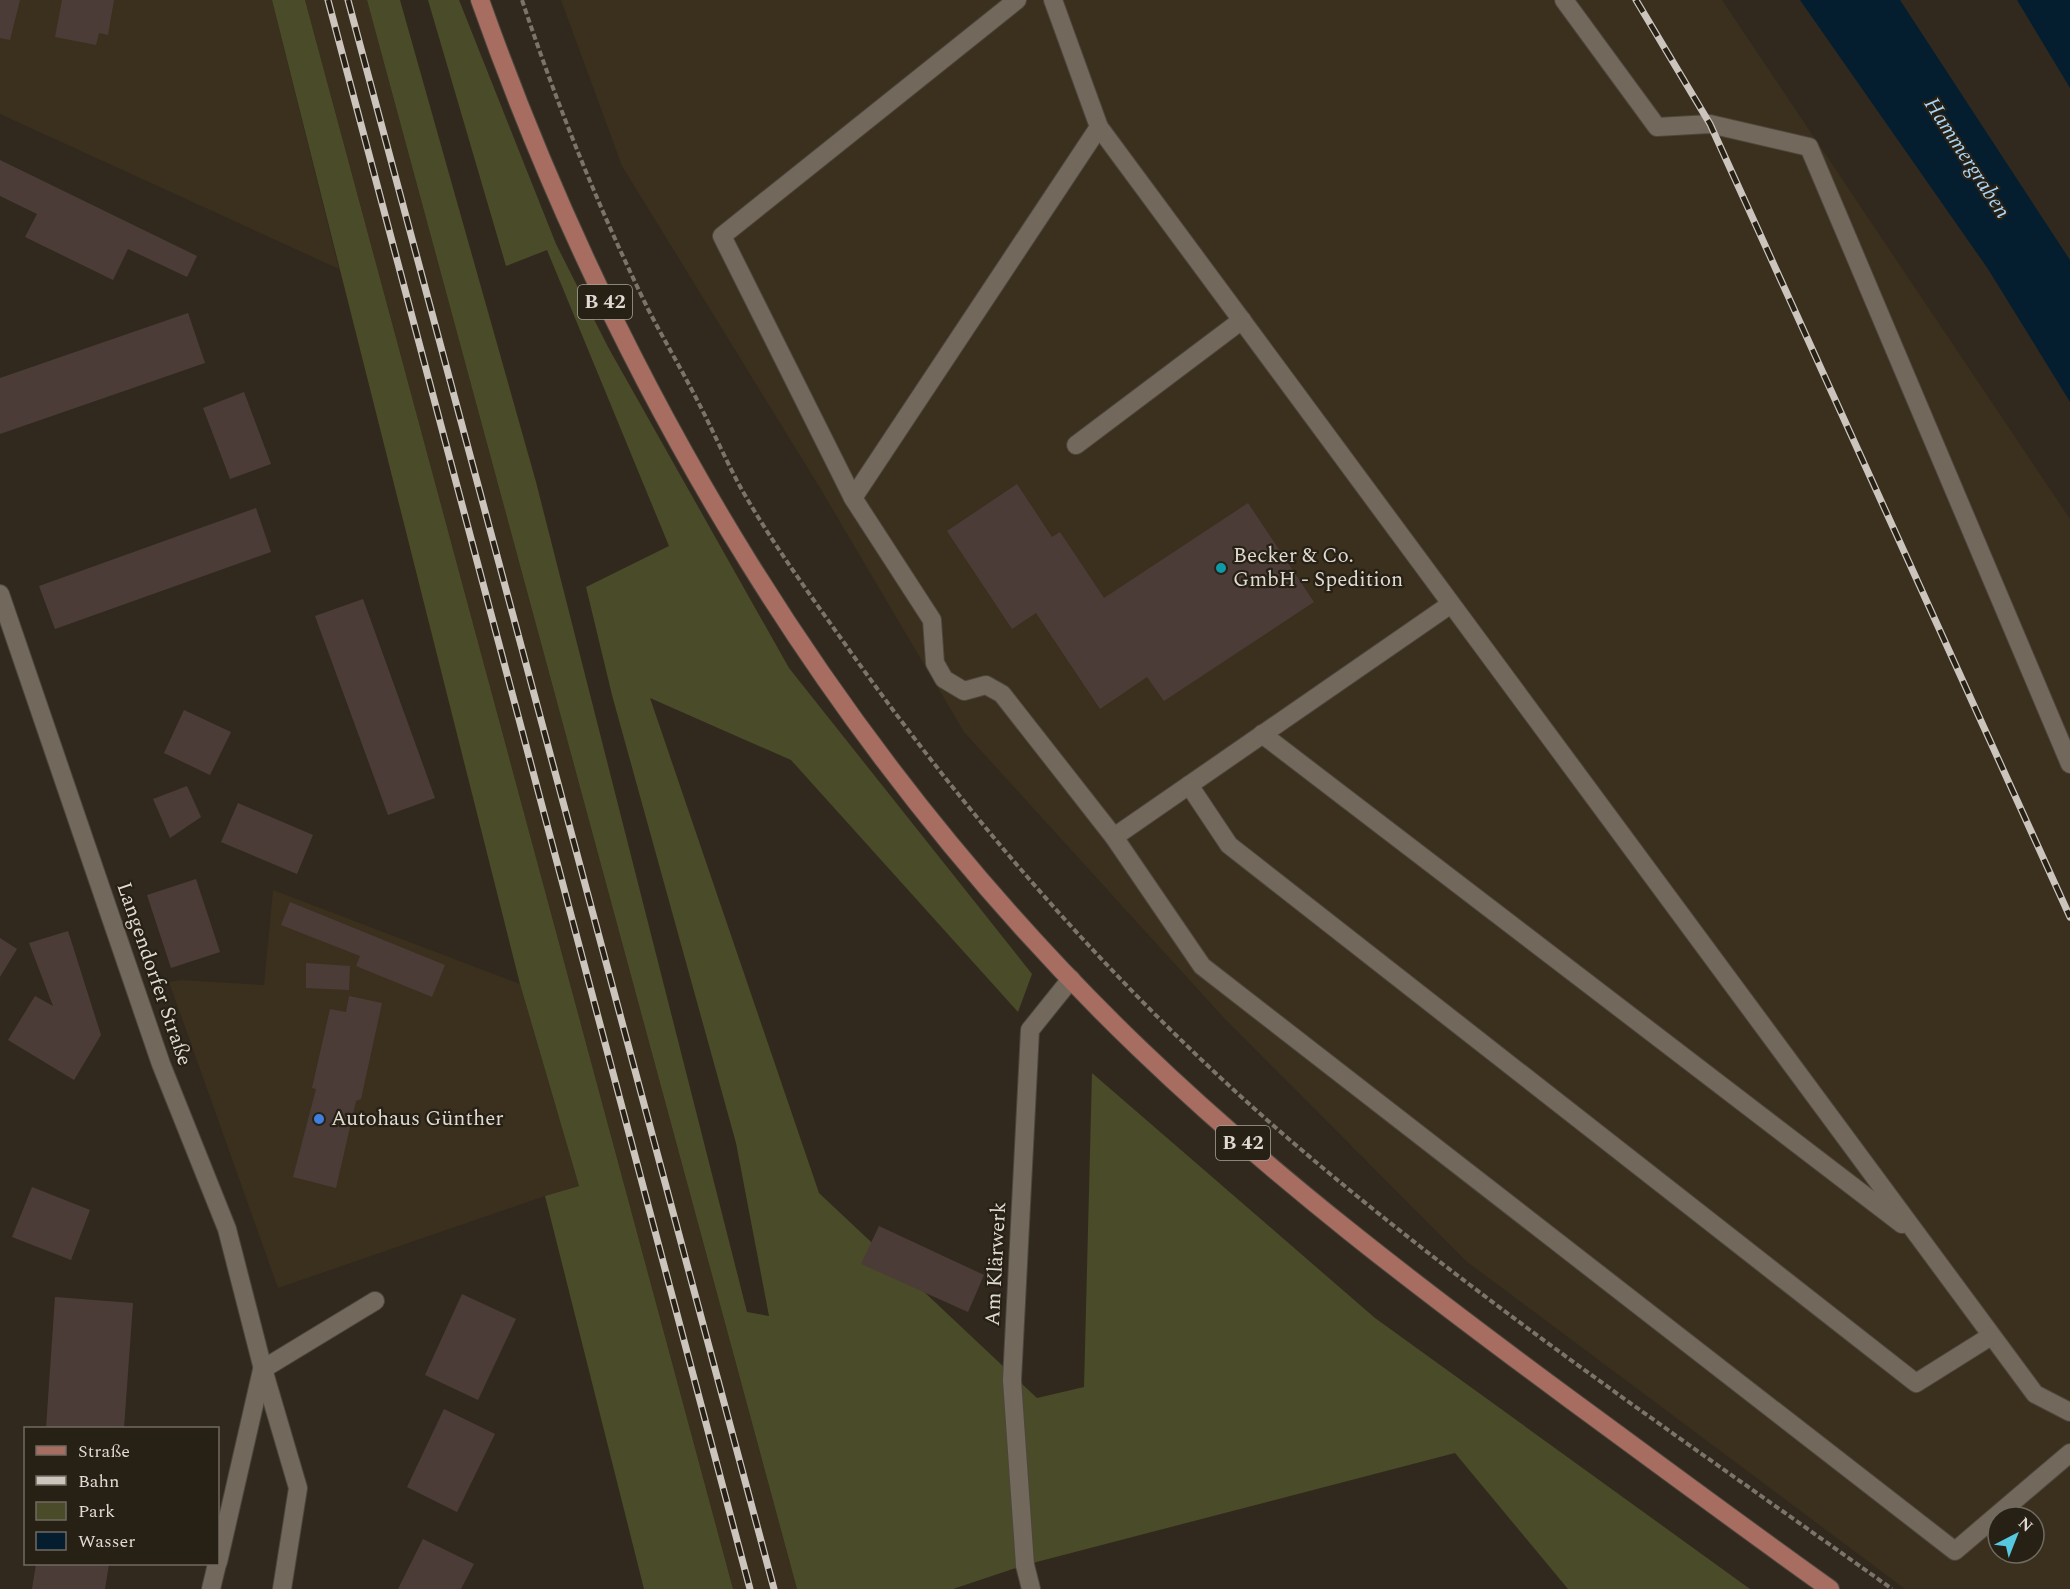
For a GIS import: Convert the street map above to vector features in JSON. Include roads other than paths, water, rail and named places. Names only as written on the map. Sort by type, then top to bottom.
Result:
[{"type":"main road","name":"B 42","points":[[480,0],[511,86],[578,244],[661,412],[711,500],[816,666],[885,762],[1006,909],[1071,980],[1207,1111],[1366,1246],[1830,1589]]},
{"type":"street","points":[[1017,0],[722,236],[853,498],[932,620],[935,663],[944,678],[964,691],[987,685],[1002,694],[1114,837],[1202,966],[1955,1551],[2070,1453]]},
{"type":"street","points":[[1053,0],[1099,126],[1991,1336],[2035,1394],[2070,1412]]},
{"type":"street","points":[[1564,0],[1657,127],[1710,124],[1809,147],[2070,764]]},
{"type":"street","points":[[853,498],[1099,126]]},
{"type":"street","points":[[1077,445],[1242,320]]},
{"type":"street","name":"Langendorfer Straße","points":[[0,594],[161,1064],[227,1229],[263,1369],[298,1488],[282,1589]]},
{"type":"street","points":[[1114,837],[1451,604]]},
{"type":"street","points":[[1262,734],[1919,1237]]},
{"type":"street","points":[[1189,785],[1230,845],[1916,1383],[1991,1336]]},
{"type":"street","name":"Am Klärwerk","points":[[1031,1589],[1025,1565],[1012,1380],[1030,1030],[1071,980]]},
{"type":"street","points":[[263,1369],[375,1301]]},
{"type":"street","name":"Langendorfer Straße","points":[[219,1555],[263,1369]]},
{"type":"street","name":"Langendorfer Straße","points":[[211,1589],[217,1565]]},
{"type":"water","name":"Hammergraben","points":[[1800,0],[1900,0],[2070,260],[2070,402],[1988,269]]},
{"type":"water","points":[[2017,0],[2070,0],[2070,88]]},
{"type":"railway","points":[[328,0],[750,1589]]},
{"type":"railway","points":[[348,0],[774,1589]]},
{"type":"railway","points":[[1636,0],[1710,124],[2070,917]]},
{"type":"place","name":"Becker & Co. GmbH - Spedition","points":[[1221,568]]},
{"type":"place","name":"Autohaus Günther","points":[[319,1119]]}]
